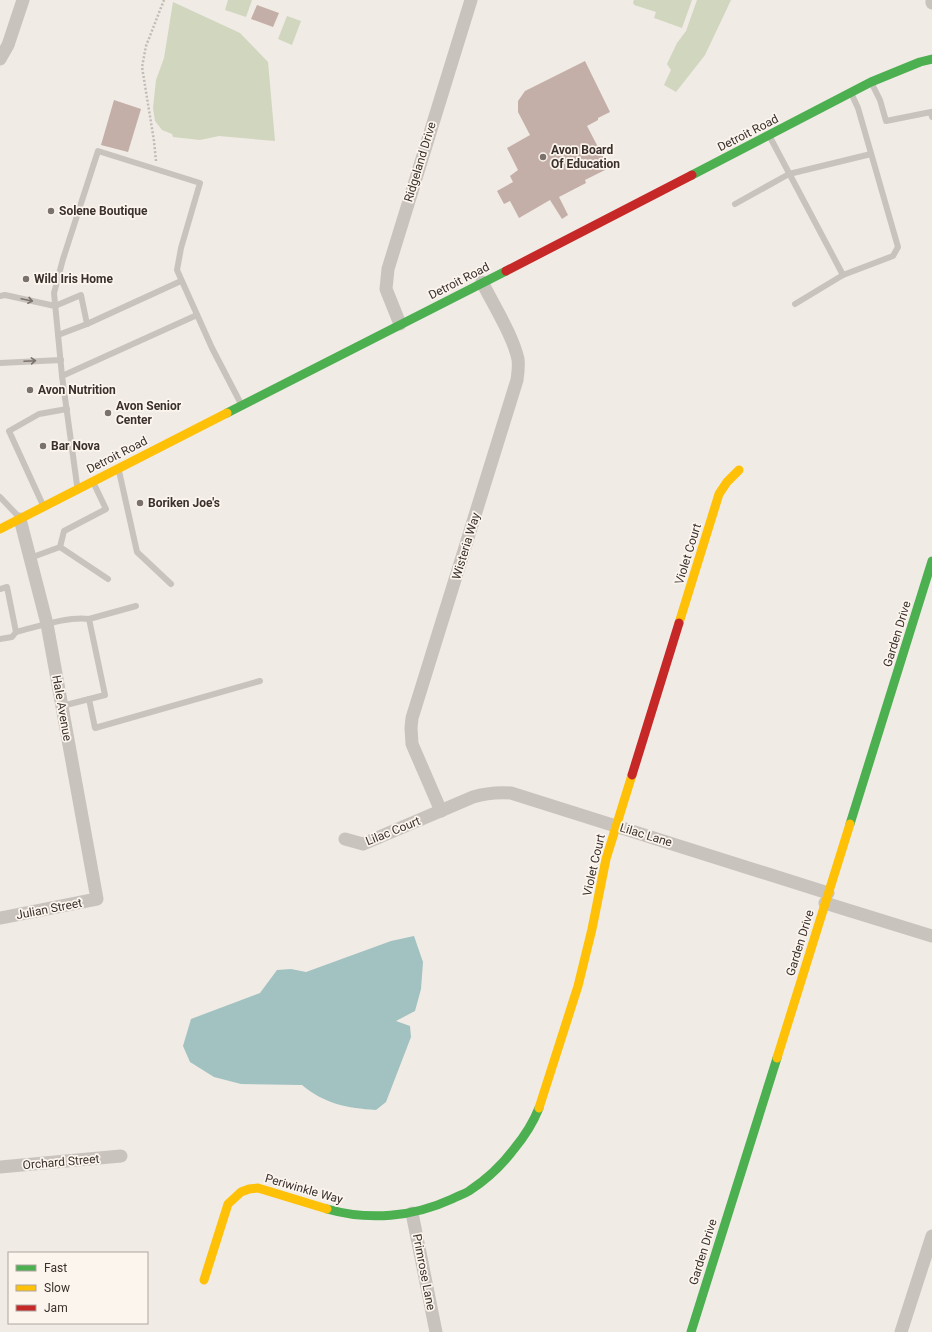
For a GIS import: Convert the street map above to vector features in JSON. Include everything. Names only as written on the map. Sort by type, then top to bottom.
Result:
[{"type":"street","points":[[0,59],[8,45],[23,0]]},
{"type":"street","name":"Ridgeland Drive","points":[[400,324],[392,308],[386,289],[388,269],[471,0]]},
{"type":"street","name":"Detroit Road","points":[[0,529],[872,82],[920,62],[932,59]]},
{"type":"street","name":"Wisteria Way","points":[[441,811],[412,744],[412,718],[518,380],[519,370],[514,345],[482,282]]},
{"type":"street","name":"Violet Court","points":[[412,1213],[441,1204],[462,1194],[481,1182],[509,1156],[531,1125],[545,1093],[578,986],[592,929],[606,859],[718,494],[739,470]]},
{"type":"street","name":"Hale Avenue","points":[[20,519],[47,624],[97,899]]},
{"type":"street","name":"Garden Drive","points":[[691,1332],[932,561]]},
{"type":"street","name":"Lilac Lane","points":[[441,811],[484,793],[511,793],[616,826],[827,898],[932,936]]},
{"type":"street","name":"Lilac Court","points":[[345,838],[363,844],[441,811]]},
{"type":"street","name":"Julian Street","points":[[0,918],[97,899]]},
{"type":"street","name":"Orchard Street","points":[[0,1167],[121,1156]]},
{"type":"street","name":"Periwinkle Way","points":[[204,1280],[228,1204],[234,1196],[250,1188],[258,1188],[356,1215],[387,1216],[412,1213]]},
{"type":"street","name":"Primrose Lane","points":[[412,1213],[436,1332]]},
{"type":"street","points":[[901,1332],[932,1236]]},
{"type":"lane","points":[[872,82],[880,100],[886,121],[930,112],[932,117]]},
{"type":"lane","points":[[795,304],[843,275],[893,256],[898,247],[858,108],[851,93]]},
{"type":"lane","points":[[769,136],[843,275]]},
{"type":"lane","points":[[78,489],[62,376],[54,294],[63,259],[98,151],[200,183],[181,248],[177,270],[197,315],[242,405]]},
{"type":"lane","points":[[735,204],[789,174],[871,154]]},
{"type":"lane","points":[[58,335],[87,324],[182,281]]},
{"type":"lane","points":[[0,296],[5,295],[55,306],[81,295],[87,324]]},
{"type":"lane","points":[[62,376],[197,315]]},
{"type":"lane","points":[[0,363],[61,360]]},
{"type":"lane","points":[[43,507],[9,431],[40,414],[67,410]]},
{"type":"lane","points":[[118,468],[137,552],[171,584]]},
{"type":"lane","points":[[60,547],[64,531],[106,509],[92,481]]},
{"type":"lane","points":[[0,497],[20,519]]},
{"type":"lane","points":[[30,558],[60,547]]},
{"type":"lane","points":[[60,547],[108,579]]},
{"type":"lane","points":[[0,589],[7,587],[16,632]]},
{"type":"lane","points":[[0,639],[12,637],[16,632],[47,624],[82,618],[89,619],[136,606]]},
{"type":"lane","points":[[62,706],[105,695],[89,619]]},
{"type":"lane","points":[[89,699],[95,728],[260,681]]},
{"type":"path","points":[[156,169],[154,141],[142,67],[146,46],[164,0]]},
{"type":"green space","points":[[228,0],[252,0],[246,17],[225,10]]},
{"type":"green space","points":[[634,0],[692,0],[682,28],[654,18],[656,12],[634,5]]},
{"type":"green space","points":[[697,0],[731,0],[705,55],[676,92],[664,85],[671,70],[667,64],[677,43],[686,31]]},
{"type":"green space","points":[[173,2],[240,33],[268,62],[275,141],[219,136],[200,140],[173,137],[172,134],[162,130],[155,121],[153,108],[156,80],[164,58]]},
{"type":"green space","points":[[287,16],[301,21],[292,45],[278,39]]},
{"type":"water","points":[[414,936],[423,962],[421,989],[415,1011],[396,1021],[410,1026],[411,1037],[386,1102],[376,1110],[355,1108],[328,1101],[319,1097],[302,1085],[241,1084],[214,1077],[190,1062],[183,1046],[191,1019],[260,993],[277,970],[291,969],[306,972],[391,941]]},
{"type":"building","points":[[257,5],[279,13],[273,27],[251,19]]},
{"type":"building","points":[[585,61],[610,112],[587,126],[609,168],[585,180],[586,183],[559,197],[568,215],[562,219],[550,200],[519,218],[510,201],[504,204],[497,191],[513,182],[510,176],[518,170],[507,148],[530,135],[518,112],[518,101],[525,91]]},
{"type":"building","points":[[114,100],[141,109],[128,152],[101,145]]},
{"type":"traffic: fast","points":[[692,175],[871,82],[920,62],[932,59]]},
{"type":"traffic: fast","points":[[227,413],[506,271]]},
{"type":"traffic: fast","points":[[850,824],[932,561]]},
{"type":"traffic: fast","points":[[691,1332],[777,1058]]},
{"type":"traffic: fast","points":[[327,1209],[359,1215],[391,1215],[422,1210],[465,1193],[488,1177],[504,1161],[525,1135],[539,1108]]},
{"type":"traffic: slow","points":[[0,529],[227,413]]},
{"type":"traffic: slow","points":[[679,623],[719,494],[727,482],[739,470]]},
{"type":"traffic: slow","points":[[539,1108],[578,986],[592,929],[606,859],[632,775]]},
{"type":"traffic: slow","points":[[777,1058],[850,824]]},
{"type":"traffic: slow","points":[[204,1280],[228,1204],[241,1192],[258,1188],[327,1209]]},
{"type":"traffic: jam","points":[[506,271],[692,175]]},
{"type":"traffic: jam","points":[[632,775],[679,623]]},
{"type":"place","name":"Avon Board Of Education","points":[[543,157]]},
{"type":"place","name":"Solene Boutique","points":[[51,211]]},
{"type":"place","name":"Wild Iris Home","points":[[26,279]]},
{"type":"place","name":"Avon Nutrition","points":[[30,390]]},
{"type":"place","name":"Avon Senior Center","points":[[108,413]]},
{"type":"place","name":"Bar Nova","points":[[43,446]]},
{"type":"place","name":"Boriken Joe's","points":[[140,503]]}]
